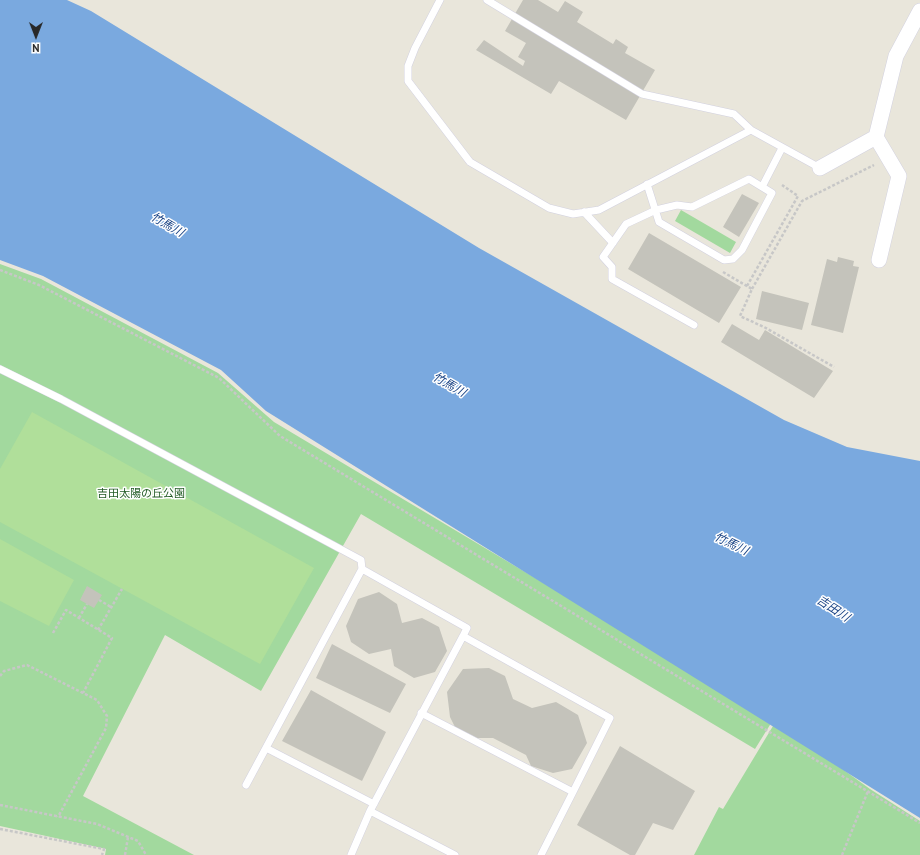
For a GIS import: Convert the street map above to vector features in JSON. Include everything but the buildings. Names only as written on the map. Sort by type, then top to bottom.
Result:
[{"type":"street","points":[[879,260],[899,176],[876,137],[896,56],[920,11]]},
{"type":"street","points":[[820,168],[876,137]]},
{"type":"lane","points":[[440,0],[415,48],[408,66],[408,80],[470,162],[549,208],[573,214],[599,210],[751,130]]},
{"type":"lane","points":[[487,0],[642,94],[734,114],[751,130],[820,168]]},
{"type":"lane","points":[[762,187],[782,148]]},
{"type":"lane","points":[[647,184],[656,210],[659,222],[724,260],[733,259],[742,250],[772,193],[750,179],[692,207],[677,205],[656,210],[626,224],[603,256],[612,267],[612,279],[694,325]]},
{"type":"lane","points":[[584,212],[613,243]]},
{"type":"lane","points":[[0,369],[75,407],[361,560],[362,569],[246,784]]},
{"type":"lane","points":[[351,855],[372,808],[421,713],[468,628],[362,569]]},
{"type":"lane","points":[[463,636],[610,718],[541,855]]},
{"type":"lane","points":[[421,713],[573,792]]},
{"type":"lane","points":[[266,748],[455,855]]},
{"type":"path","points":[[834,367],[764,327],[740,316],[752,289],[802,201],[880,162]]},
{"type":"path","points":[[747,286],[798,196],[768,176]]},
{"type":"path","points":[[0,270],[39,285],[219,378],[280,436],[920,823]]},
{"type":"path","points":[[722,272],[752,289]]},
{"type":"path","points":[[98,630],[122,589]]},
{"type":"path","points":[[99,600],[111,607]]},
{"type":"path","points":[[79,618],[87,604]]},
{"type":"path","points":[[53,633],[66,610],[112,638],[83,693]]},
{"type":"path","points":[[0,676],[4,671],[27,665],[97,700],[107,716],[106,728],[58,817]]},
{"type":"path","points":[[842,855],[868,791]]},
{"type":"path","points":[[0,806],[97,824],[138,841],[146,855]]},
{"type":"path","points":[[0,829],[104,849],[102,855]]},
{"type":"path","points":[[125,855],[128,837]]},
{"type":"green space","points":[[681,210],[736,242],[730,253],[675,221]]},
{"type":"green space","name":"吉田太陽の丘公園","points":[[0,264],[41,279],[218,373],[274,422],[773,720],[755,749],[361,514],[261,691],[165,635],[83,796],[194,855],[105,855],[106,849],[0,826]]},
{"type":"green space","points":[[32,412],[314,568],[260,664],[0,522],[0,469]]},
{"type":"green space","points":[[0,539],[74,580],[49,626],[0,601]]},
{"type":"green space","points":[[776,721],[870,789],[920,821],[920,855],[694,855],[719,807],[723,809]]},
{"type":"water","points":[[0,0],[67,0],[91,11],[479,248],[784,420],[847,447],[920,461],[920,818],[266,411],[221,370],[43,276],[0,260]]},
{"type":"water label","name":"竹馬川","points":[[167,225]]},
{"type":"water label","name":"竹馬川","points":[[449,385]]},
{"type":"water label","name":"竹馬川","points":[[731,544]]},
{"type":"water label","name":"吉田川","points":[[833,609]]}]
